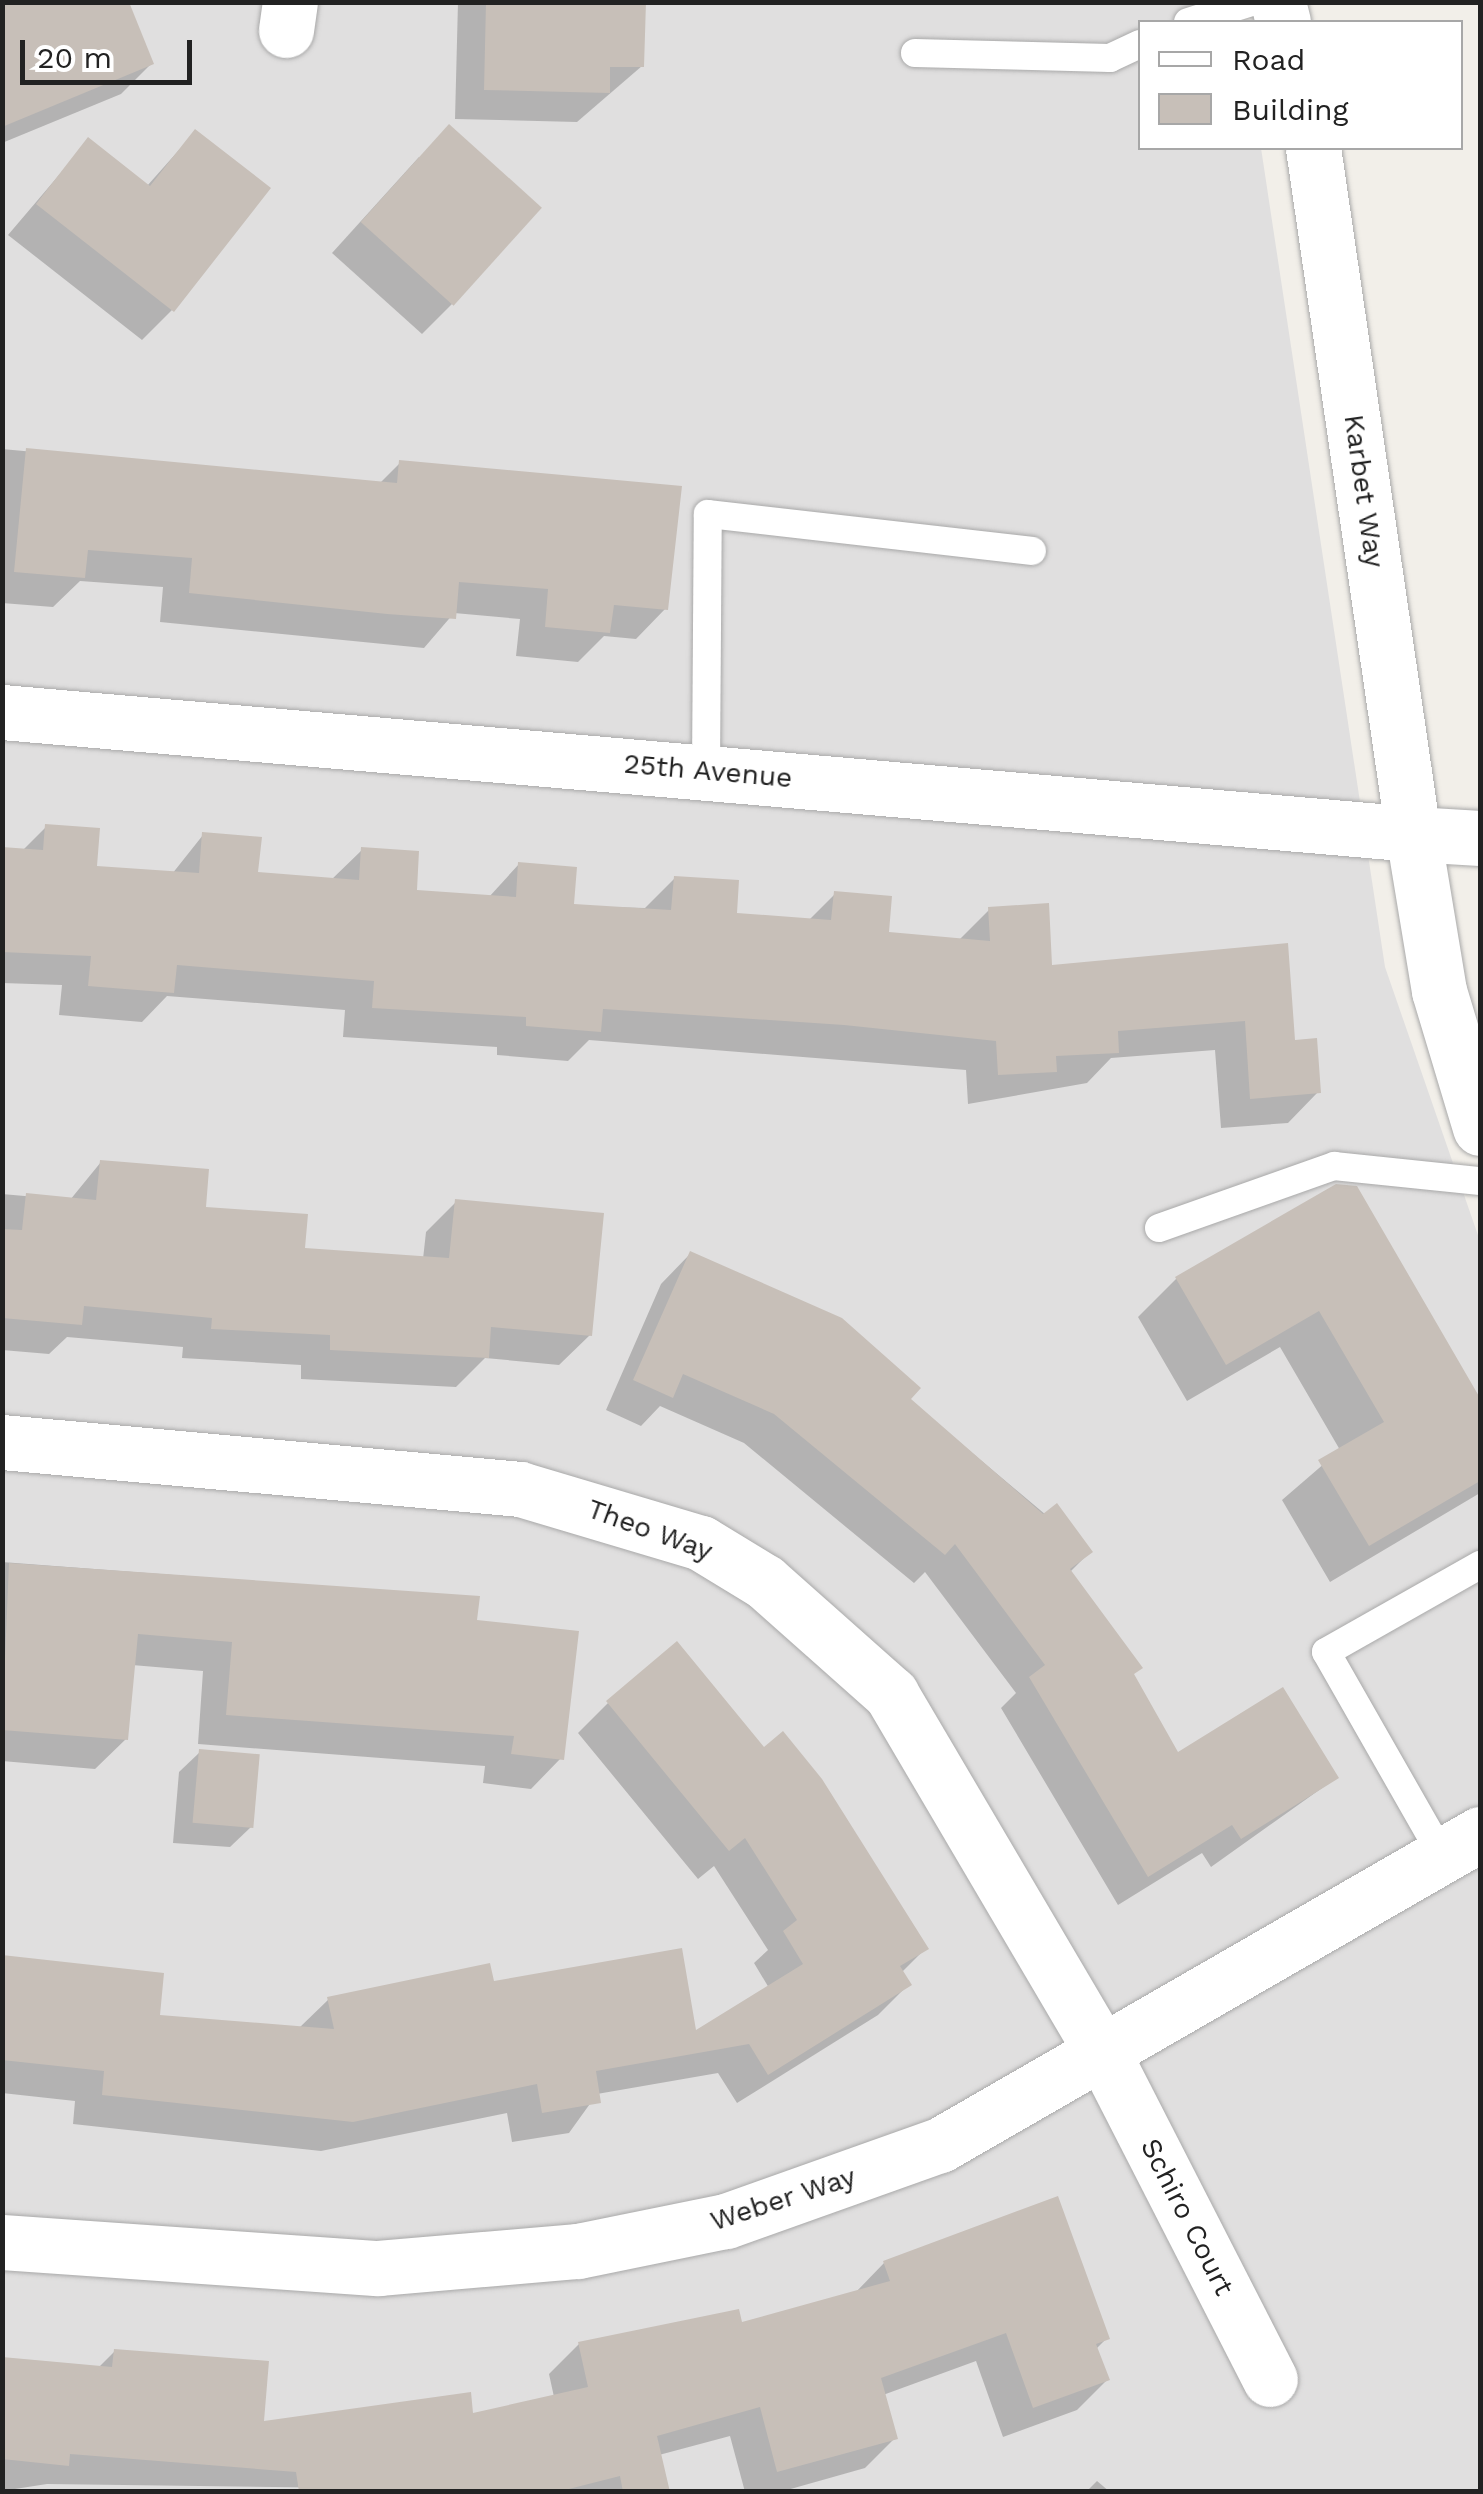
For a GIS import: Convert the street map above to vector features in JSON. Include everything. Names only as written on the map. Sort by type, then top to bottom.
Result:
[{"type":"street","name":"Karbet Way","points":[[1313,150],[1412,834],[1440,991],[1480,1128]]},
{"type":"street","name":"25th Avenue","points":[[2,712],[1480,838]]},
{"type":"street","name":"Theo Way","points":[[2,1442],[520,1489],[701,1542],[765,1582],[891,1694],[1104,2056]]},
{"type":"street","name":"Weber Way","points":[[2,2242],[378,2268],[578,2251],[800,2198],[940,2145],[1104,2056],[1462,1845]]},
{"type":"street","name":"Schiro Court","points":[[1104,2056],[1270,2379]]},
{"type":"lane","points":[[1194,20],[1252,2]]},
{"type":"lane","points":[[915,54],[1110,58],[1138,45]]},
{"type":"lane","points":[[706,770],[708,514],[1032,551]]},
{"type":"lane","points":[[1159,1228],[1334,1166],[1480,1182]]},
{"type":"lane","points":[[1462,1845],[1326,1652],[1480,1565]]},
{"type":"shaded area","points":[[3,3],[1233,3],[1237,20],[1138,20],[1138,150],[1261,150],[1385,967],[1480,1241],[1480,2491],[3,2492]]},
{"type":"building","points":[[2,2],[129,2],[154,64],[2,127]]},
{"type":"building","points":[[486,2],[646,2],[644,67],[610,67],[610,93],[484,90]]},
{"type":"building","points":[[449,124],[542,208],[454,306],[361,222]]},
{"type":"building","points":[[195,129],[271,188],[174,312],[36,204],[88,137],[150,186]]},
{"type":"building","points":[[26,448],[397,483],[399,460],[682,486],[668,610],[614,605],[610,633],[545,627],[548,589],[459,582],[456,619],[189,593],[192,558],[88,550],[85,578],[14,572]]},
{"type":"building","points":[[45,824],[100,828],[97,866],[199,873],[202,832],[262,837],[258,872],[359,880],[361,847],[419,851],[417,890],[516,897],[518,862],[577,867],[574,904],[671,910],[674,876],[739,880],[737,913],[831,920],[834,891],[892,896],[889,932],[990,941],[988,907],[1049,903],[1052,965],[1288,943],[1295,1040],[1317,1038],[1321,1093],[1250,1099],[1245,1021],[1118,1031],[1119,1053],[1056,1056],[1057,1072],[998,1075],[996,1041],[844,1025],[603,1009],[601,1032],[526,1026],[526,1017],[372,1008],[374,981],[177,965],[174,993],[88,986],[91,956],[2,952],[2,847],[43,850]]},
{"type":"building","points":[[100,1160],[209,1169],[206,1207],[308,1214],[305,1248],[449,1258],[455,1199],[604,1213],[592,1336],[491,1327],[489,1358],[330,1350],[330,1335],[211,1329],[212,1318],[84,1306],[82,1325],[2,1318],[2,1229],[22,1230],[26,1193],[96,1200]]},
{"type":"building","points":[[1336,1184],[1357,1186],[1480,1398],[1480,1481],[1369,1546],[1318,1460],[1384,1422],[1319,1311],[1226,1365],[1175,1277]]},
{"type":"building","points":[[690,1251],[842,1318],[921,1388],[911,1399],[1043,1514],[1057,1503],[1093,1552],[1070,1569],[1143,1668],[1134,1674],[1178,1752],[1283,1687],[1339,1778],[1241,1839],[1232,1825],[1148,1877],[1029,1677],[1045,1665],[955,1544],[945,1555],[774,1414],[683,1374],[673,1398],[633,1380]]},
{"type":"building","points":[[9,1563],[480,1596],[477,1620],[579,1631],[564,1760],[511,1754],[514,1736],[226,1715],[232,1642],[138,1634],[128,1740],[2,1730]]},
{"type":"building","points":[[677,1641],[764,1747],[783,1731],[822,1779],[929,1949],[900,1966],[912,1985],[768,2075],[749,2044],[596,2071],[601,2103],[542,2113],[537,2084],[353,2122],[102,2095],[104,2071],[2,2060],[2,1955],[164,1973],[160,2015],[334,2029],[327,1997],[490,1963],[494,1981],[682,1948],[696,2030],[803,1964],[783,1931],[797,1920],[745,1838],[729,1851],[606,1701]]},
{"type":"building","points":[[199,1749],[260,1754],[253,1828],[193,1823]]},
{"type":"building","points":[[1058,2196],[1110,2339],[1096,2344],[1110,2380],[1033,2408],[1006,2333],[881,2378],[898,2439],[777,2472],[760,2407],[657,2436],[670,2492],[623,2492],[620,2476],[557,2492],[299,2492],[296,2472],[70,2454],[69,2466],[2,2459],[2,2357],[112,2367],[114,2349],[269,2361],[264,2421],[471,2392],[473,2413],[588,2387],[578,2342],[739,2309],[742,2322],[890,2281],[883,2261]]}]
